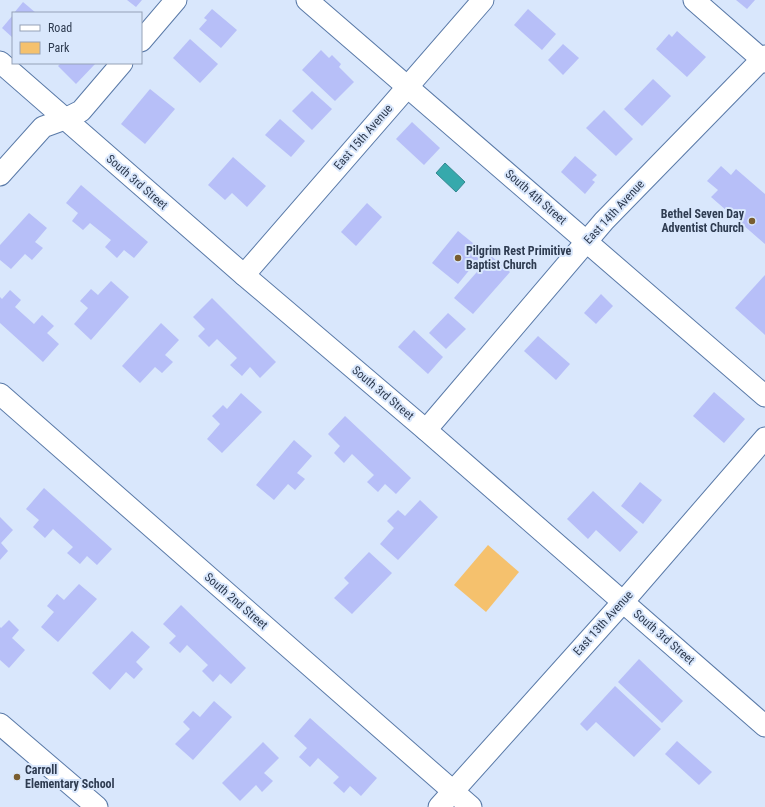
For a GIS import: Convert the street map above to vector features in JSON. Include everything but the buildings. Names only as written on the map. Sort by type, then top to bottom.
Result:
[{"type":"street","points":[[142,40],[176,0]]},
{"type":"street","name":"South 4th Street","points":[[307,0],[765,396]]},
{"type":"street","name":"East 15th Avenue","points":[[244,275],[483,0]]},
{"type":"street","points":[[694,0],[764,59]]},
{"type":"street","name":"East 14th Avenue","points":[[426,430],[604,221],[764,59]]},
{"type":"street","name":"South 3rd Street","points":[[0,62],[244,275],[426,430],[765,726]]},
{"type":"street","points":[[0,175],[43,127],[81,111],[121,64]]},
{"type":"street","name":"South 2nd Street","points":[[0,394],[471,807]]},
{"type":"street","name":"East 13th Avenue","points":[[439,807],[623,602],[765,438]]},
{"type":"street","points":[[0,724],[95,807]]},
{"type":"green space","points":[[488,545],[519,572],[486,612],[454,585]]},
{"type":"shaded area","points":[[445,163],[465,182],[456,192],[436,173]]},
{"type":"place","name":"Bethel Seven Day Adventist Church","points":[[752,221]]},
{"type":"place","name":"Pilgrim Rest Primitive Baptist Church","points":[[458,258]]},
{"type":"place","name":"Carroll Elementary School","points":[[17,777]]}]
